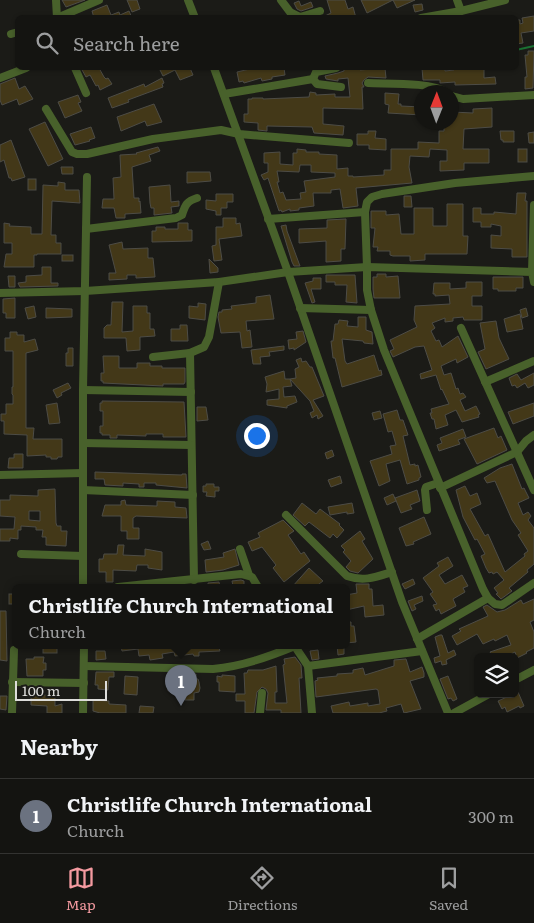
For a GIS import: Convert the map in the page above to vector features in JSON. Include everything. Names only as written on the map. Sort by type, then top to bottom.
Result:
[{"type":"street","points":[[56,0],[57,15]]},
{"type":"street","points":[[64,15],[99,0]]},
{"type":"street","points":[[188,0],[193,15]]},
{"type":"street","points":[[281,0],[290,12],[295,15]]},
{"type":"street","points":[[457,0],[461,11]]},
{"type":"street","points":[[438,15],[505,0]]},
{"type":"street","points":[[309,15],[320,11]]},
{"type":"street","points":[[0,78],[21,70]]},
{"type":"street","points":[[76,70],[86,93]]},
{"type":"street","points":[[215,70],[288,272],[392,572],[448,713]]},
{"type":"street","points":[[313,79],[316,72],[326,70]]},
{"type":"street","points":[[224,94],[313,79]]},
{"type":"street","points":[[313,79],[317,84],[341,87]]},
{"type":"street","points":[[368,83],[414,86]]},
{"type":"street","points":[[459,98],[534,95]]},
{"type":"street","points":[[46,109],[72,152],[77,154],[87,154],[153,139],[221,130],[239,134],[349,143]]},
{"type":"street","points":[[221,130],[230,113]]},
{"type":"street","points":[[534,176],[455,182],[382,194],[372,197],[367,202],[364,212],[368,267],[367,290],[384,350],[482,589],[494,604],[502,605],[534,583]]},
{"type":"street","points":[[83,584],[87,177]]},
{"type":"street","points":[[86,229],[176,218],[182,215],[185,205],[189,200],[197,198]]},
{"type":"street","points":[[534,206],[532,272],[534,282]]},
{"type":"street","points":[[268,219],[364,212]]},
{"type":"street","points":[[0,293],[85,291],[219,282],[288,272],[368,267],[532,272]]},
{"type":"street","points":[[153,357],[190,353],[204,347],[209,337],[219,282]]},
{"type":"street","points":[[300,308],[372,310]]},
{"type":"street","points":[[461,328],[534,490]]},
{"type":"street","points":[[190,353],[194,580]]},
{"type":"street","points":[[485,382],[534,361]]},
{"type":"street","points":[[84,390],[191,392]]},
{"type":"street","points":[[427,510],[426,487],[439,485],[517,452],[534,435]]},
{"type":"street","points":[[83,443],[192,445]]},
{"type":"street","points":[[0,475],[83,473]]},
{"type":"street","points":[[83,490],[193,495]]},
{"type":"street","points":[[286,515],[347,576],[356,580],[366,580],[392,572]]},
{"type":"street","points":[[240,550],[249,575],[256,584]]},
{"type":"street","points":[[22,554],[83,556]]},
{"type":"street","points":[[151,584],[241,574],[249,575]]},
{"type":"street","points":[[418,639],[488,598]]},
{"type":"street","points":[[83,713],[84,649]]},
{"type":"street","points":[[84,666],[213,669],[267,658],[286,649]]},
{"type":"street","points":[[297,649],[308,666],[312,713]]},
{"type":"street","points":[[12,713],[14,650]]},
{"type":"street","points":[[308,666],[422,650]]},
{"type":"street","points":[[519,678],[534,670]]},
{"type":"street","points":[[12,682],[84,683]]},
{"type":"street","points":[[260,713],[262,693]]},
{"type":"street","points":[[455,713],[482,698]]},
{"type":"building","points":[[62,0],[85,0],[66,7]]},
{"type":"building","points":[[127,0],[137,0],[140,9],[132,12]]},
{"type":"building","points":[[327,0],[345,0],[348,9],[353,7],[355,15],[327,15],[331,13]]},
{"type":"building","points":[[361,0],[393,0],[367,13]]},
{"type":"building","points":[[393,0],[415,0],[397,8]]},
{"type":"building","points":[[299,1],[301,6],[311,2],[313,7],[301,11],[297,9],[294,3]]},
{"type":"building","points":[[422,4],[423,10],[415,12],[413,5]]},
{"type":"building","points":[[107,5],[111,15],[93,15],[92,11]]},
{"type":"building","points":[[129,11],[131,15],[120,15]]},
{"type":"building","points":[[534,16],[534,31],[521,33],[523,43],[519,44],[519,20],[520,24],[523,23],[522,18]]},
{"type":"building","points":[[528,51],[534,51],[533,88],[525,89],[525,77],[527,77],[525,55],[528,55]]},
{"type":"building","points":[[82,70],[100,70],[104,77],[108,78],[112,84],[100,90],[90,75],[86,77]]},
{"type":"building","points":[[160,70],[175,70],[163,76]]},
{"type":"building","points":[[175,70],[191,70],[193,75],[180,80]]},
{"type":"building","points":[[246,70],[284,70],[285,75],[262,81],[261,78],[244,83],[243,81],[239,82],[237,72]]},
{"type":"building","points":[[385,70],[386,78],[368,77],[364,80],[362,83],[364,87],[362,87],[363,109],[323,108],[323,124],[344,126],[343,135],[314,133],[312,127],[267,126],[267,131],[258,130],[258,123],[244,122],[244,114],[248,114],[248,99],[252,98],[309,97],[310,92],[316,93],[316,95],[335,94],[335,97],[350,97],[348,78],[338,79],[338,81],[326,79],[325,76],[344,71]]},
{"type":"building","points":[[422,70],[484,70],[484,78],[495,77],[496,84],[455,85],[455,82],[440,83],[440,80],[423,80]]},
{"type":"building","points":[[15,78],[19,89],[25,86],[33,99],[19,105],[17,99],[2,105],[0,100],[0,84]]},
{"type":"building","points":[[162,78],[163,87],[112,108],[108,98],[144,84],[145,87]]},
{"type":"building","points":[[385,93],[399,94],[398,104],[414,107],[414,115],[388,113],[389,105],[385,104]]},
{"type":"building","points":[[78,95],[81,102],[78,103],[82,111],[65,118],[58,102]]},
{"type":"building","points":[[154,104],[162,122],[147,126],[145,121],[121,131],[117,117]]},
{"type":"building","points":[[492,108],[492,127],[464,129],[463,149],[489,149],[489,163],[464,163],[464,170],[440,171],[440,161],[447,161],[447,150],[430,149],[429,157],[410,156],[409,167],[412,183],[356,188],[358,206],[343,208],[340,189],[331,190],[331,193],[313,193],[314,206],[282,212],[281,210],[279,211],[268,178],[264,180],[261,175],[268,172],[268,163],[264,163],[264,153],[280,152],[280,164],[293,165],[293,153],[297,153],[297,149],[306,150],[306,152],[319,152],[319,154],[337,155],[337,169],[348,168],[348,176],[384,175],[384,170],[391,170],[391,149],[418,149],[418,142],[439,143],[439,131],[459,130],[459,112],[473,113],[473,109]],"holes":[[[300,165],[311,165],[311,172],[335,173],[335,177],[304,181],[306,192],[300,193],[301,199],[286,200],[283,192],[280,193],[277,171],[299,172]]]},
{"type":"building","points":[[45,122],[63,159],[48,166],[29,129]]},
{"type":"building","points":[[91,127],[95,138],[75,145],[70,134]]},
{"type":"building","points":[[368,131],[376,131],[375,138],[386,139],[386,150],[369,149],[369,145],[357,145],[357,134],[368,134]]},
{"type":"building","points":[[500,131],[514,131],[514,142],[503,142]]},
{"type":"building","points":[[534,132],[534,143],[529,143],[528,133]]},
{"type":"building","points":[[11,140],[25,177],[12,181],[9,178],[4,160],[0,162],[0,145]]},
{"type":"building","points":[[158,147],[160,151],[149,155],[151,161],[132,167],[134,198],[139,198],[141,213],[125,214],[125,218],[116,218],[114,208],[102,208],[103,199],[114,199],[113,178],[121,177],[120,155],[137,154]]},
{"type":"building","points":[[518,149],[527,149],[527,162],[518,162]]},
{"type":"building","points":[[61,167],[73,167],[73,174],[62,174]]},
{"type":"building","points":[[187,172],[210,172],[211,181],[187,183]]},
{"type":"building","points":[[28,179],[36,179],[36,190],[28,190]]},
{"type":"building","points":[[58,182],[65,183],[65,190],[79,190],[80,203],[52,201],[51,235],[56,235],[56,243],[61,243],[61,254],[34,255],[34,267],[4,267],[6,254],[12,254],[12,243],[4,243],[4,223],[10,224],[9,226],[31,227],[31,234],[42,234],[43,185],[58,186]]},
{"type":"building","points":[[170,185],[171,202],[179,201],[179,206],[171,207],[172,213],[154,215],[154,208],[151,208],[150,203],[149,187]]},
{"type":"building","points":[[517,193],[526,193],[527,257],[512,257],[512,249],[491,248],[491,235],[501,236],[501,226],[491,224],[491,227],[481,227],[481,222],[473,222],[473,208],[481,208],[481,214],[494,214],[494,212],[516,214]]},
{"type":"building","points":[[216,194],[233,194],[233,202],[227,202],[227,208],[221,208],[221,215],[216,215],[216,211],[206,209],[206,200],[216,201]]},
{"type":"building","points":[[404,196],[411,196],[412,207],[404,207]]},
{"type":"building","points":[[447,204],[463,204],[463,236],[468,236],[467,254],[425,254],[425,260],[410,261],[410,256],[393,256],[390,255],[390,251],[377,251],[378,247],[373,247],[375,228],[371,228],[371,211],[386,211],[386,215],[399,214],[401,234],[414,234],[414,208],[433,208],[433,226],[447,226]]},
{"type":"building","points":[[223,218],[236,218],[236,224],[240,223],[242,236],[219,239],[222,260],[214,261],[212,246],[216,245],[216,227],[223,227]]},
{"type":"building","points":[[346,219],[345,249],[341,249],[341,261],[326,262],[326,241],[299,243],[299,229],[327,228],[327,220]]},
{"type":"building","points":[[178,223],[188,223],[188,230],[192,230],[192,241],[152,242],[152,231],[156,231],[156,227],[178,229]]},
{"type":"building","points":[[286,225],[300,266],[294,266],[292,262],[281,226]]},
{"type":"building","points":[[122,242],[123,249],[148,248],[148,258],[153,258],[155,277],[136,278],[136,275],[127,275],[127,279],[109,280],[109,273],[116,273],[109,245]]},
{"type":"building","points":[[62,255],[73,255],[73,261],[62,261]]},
{"type":"building","points":[[209,259],[218,268],[218,272],[210,273]]},
{"type":"building","points":[[42,267],[51,267],[51,283],[58,283],[58,286],[20,287],[18,283],[26,282],[26,276],[42,275]]},
{"type":"building","points":[[377,274],[386,274],[386,277],[398,276],[400,298],[374,298],[373,277],[377,277]]},
{"type":"building","points":[[326,275],[355,275],[357,303],[346,302],[347,285],[335,285],[335,282],[326,282]]},
{"type":"building","points":[[8,276],[15,276],[15,287],[9,287]]},
{"type":"building","points":[[493,277],[523,277],[523,288],[516,288],[516,291],[498,291],[498,289],[493,289]]},
{"type":"building","points":[[313,278],[321,278],[321,289],[311,289],[315,302],[312,303],[305,283],[313,281]]},
{"type":"building","points":[[466,282],[482,282],[482,296],[472,296],[472,306],[482,306],[482,320],[464,320],[463,317],[453,318],[453,321],[445,322],[445,318],[432,323],[435,328],[431,331],[436,341],[439,340],[442,347],[458,336],[468,357],[457,363],[456,359],[441,366],[444,375],[451,373],[456,389],[458,388],[460,394],[463,393],[466,397],[460,400],[465,411],[476,406],[480,414],[478,415],[479,417],[462,422],[456,410],[445,415],[448,425],[436,429],[434,419],[432,419],[430,413],[432,413],[431,409],[449,404],[441,390],[436,375],[421,379],[420,374],[432,370],[424,346],[415,347],[393,357],[390,351],[394,349],[390,340],[417,327],[414,320],[415,306],[450,304],[449,295],[435,296],[433,294],[434,283],[450,283],[450,289],[466,288]]},
{"type":"building","points":[[270,295],[274,319],[246,321],[247,331],[250,330],[252,347],[242,348],[240,332],[221,333],[219,312],[232,309],[231,306],[256,303],[256,297]]},
{"type":"building","points":[[15,298],[15,318],[6,318],[6,313],[3,313],[3,299]]},
{"type":"building","points":[[112,302],[123,302],[122,332],[133,331],[133,306],[147,306],[147,313],[150,313],[150,329],[154,329],[155,336],[140,337],[140,350],[127,351],[126,338],[104,338],[104,328],[107,325],[111,325]]},
{"type":"building","points":[[198,303],[206,304],[205,320],[189,318],[189,306],[198,307]]},
{"type":"building","points":[[34,306],[36,317],[28,319],[25,308]]},
{"type":"building","points":[[46,308],[72,309],[72,317],[46,318]]},
{"type":"building","points":[[526,308],[528,316],[522,318],[520,310]]},
{"type":"building","points":[[520,314],[523,329],[507,332],[504,319]]},
{"type":"building","points":[[358,317],[366,317],[366,330],[372,332],[373,344],[342,339],[345,361],[347,364],[374,355],[382,375],[342,387],[335,358],[333,358],[331,341],[333,341],[335,324],[338,324],[339,320],[348,321],[347,326],[358,327]]},
{"type":"building","points":[[496,321],[499,338],[509,359],[486,369],[478,352],[485,349],[480,323]]},
{"type":"building","points":[[180,325],[187,325],[188,341],[171,341],[171,329],[180,329]]},
{"type":"building","points":[[303,331],[306,342],[294,350],[294,348],[289,349],[288,340],[297,339],[296,332]]},
{"type":"building","points":[[10,332],[24,335],[24,342],[35,339],[38,350],[26,353],[26,428],[34,428],[33,439],[62,439],[62,457],[57,459],[51,459],[51,457],[46,457],[46,455],[27,456],[27,435],[4,434],[4,421],[1,421],[1,414],[6,414],[6,404],[13,404],[13,351],[5,351],[5,338],[10,338]]},
{"type":"building","points":[[284,346],[284,350],[269,352],[270,356],[260,357],[261,364],[253,364],[251,350]]},
{"type":"building","points":[[68,348],[73,348],[73,366],[66,366]]},
{"type":"building","points":[[103,356],[119,356],[119,368],[137,368],[137,363],[150,363],[150,366],[162,366],[162,368],[185,368],[185,382],[184,384],[163,384],[163,386],[103,383],[101,381],[101,373],[104,373]]},
{"type":"building","points":[[301,358],[302,362],[306,361],[312,367],[324,396],[313,400],[323,416],[318,419],[317,415],[312,418],[310,413],[314,411],[310,401],[290,379],[296,378],[295,369],[299,367],[296,360]]},
{"type":"building","points":[[284,371],[285,379],[290,379],[292,386],[283,387],[284,397],[295,396],[297,402],[287,406],[287,408],[267,405],[267,400],[279,399],[279,389],[266,392],[267,384],[265,377]]},
{"type":"building","points":[[534,373],[534,385],[528,388],[525,383],[517,388],[515,385],[512,386],[509,378],[517,374],[521,380]]},
{"type":"building","points":[[68,383],[71,388],[61,393],[62,395],[57,398],[53,390]]},
{"type":"building","points":[[102,401],[184,402],[186,437],[163,437],[163,434],[146,434],[146,436],[117,435],[117,438],[110,438],[110,435],[102,435],[100,433],[100,426],[103,426],[103,411],[100,411],[100,403]]},
{"type":"building","points":[[57,403],[60,423],[49,424],[46,405]]},
{"type":"building","points":[[534,403],[534,416],[513,424],[508,412]]},
{"type":"building","points":[[197,407],[206,407],[208,420],[197,421]]},
{"type":"building","points":[[397,410],[408,435],[403,436],[410,465],[418,465],[421,477],[419,480],[407,484],[400,460],[386,464],[390,481],[379,486],[370,461],[392,454],[390,446],[396,445],[392,431],[388,432],[383,414]]},
{"type":"building","points":[[380,411],[382,418],[374,420],[372,413]]},
{"type":"building","points":[[494,428],[498,438],[501,436],[507,450],[477,464],[464,439]]},
{"type":"building","points":[[463,429],[466,437],[458,440],[460,444],[439,451],[437,445],[442,443],[440,438]]},
{"type":"building","points":[[332,450],[334,456],[327,459],[325,453]]},
{"type":"building","points":[[14,454],[23,454],[23,468],[8,468],[9,458],[14,458]]},
{"type":"building","points":[[512,464],[522,489],[524,488],[529,498],[518,503],[523,515],[528,512],[531,516],[528,520],[534,528],[534,564],[527,570],[528,572],[509,588],[512,591],[501,599],[496,594],[498,593],[494,588],[504,580],[497,572],[489,573],[486,568],[481,556],[485,554],[463,517],[456,490],[465,486],[470,496],[477,493],[481,504],[470,509],[485,536],[488,534],[505,572],[525,556],[524,554],[528,551],[518,535],[521,533],[512,520],[495,481],[487,483],[484,478],[500,468]]},
{"type":"building","points":[[95,472],[186,474],[187,488],[156,485],[156,483],[144,483],[144,487],[139,487],[139,484],[123,483],[123,486],[105,485],[104,479],[95,479]]},
{"type":"building","points":[[340,476],[342,483],[331,487],[328,480]]},
{"type":"building","points":[[206,484],[214,484],[214,487],[219,487],[219,491],[215,491],[215,497],[206,496],[207,492],[203,492],[203,486],[206,486]]},
{"type":"building","points":[[55,489],[56,523],[57,526],[61,526],[61,531],[67,531],[66,546],[46,545],[46,537],[42,537],[43,530],[36,530],[36,527],[21,526],[21,530],[18,530],[18,539],[10,538],[10,541],[0,541],[0,529],[14,529],[15,517],[0,516],[0,500],[10,500],[10,495],[38,496],[38,490]],"holes":[[[29,511],[40,511],[40,521],[29,520]]]},
{"type":"building","points":[[417,490],[420,501],[410,505],[412,509],[401,513],[395,498]]},
{"type":"building","points":[[393,494],[396,501],[387,505],[384,498]]},
{"type":"building","points":[[125,500],[126,505],[157,506],[157,501],[175,502],[175,507],[186,508],[187,518],[136,516],[133,518],[133,528],[139,528],[139,539],[127,539],[127,531],[121,531],[121,516],[102,516],[105,505],[121,505],[121,501]]},
{"type":"building","points":[[302,503],[316,514],[320,509],[340,524],[344,530],[337,538],[333,534],[330,538],[309,522],[305,526],[293,515]]},
{"type":"building","points":[[352,503],[354,513],[347,514],[347,512],[330,515],[328,507]]},
{"type":"building","points":[[424,517],[431,534],[413,542],[414,544],[406,546],[399,528]]},
{"type":"building","points":[[283,520],[294,531],[288,535],[301,554],[304,552],[310,561],[284,582],[273,568],[276,565],[262,547],[252,551],[248,542],[260,537],[258,533]]},
{"type":"building","points":[[360,531],[365,539],[362,541],[373,559],[358,573],[350,571],[346,567],[351,561],[343,552],[345,550],[341,546]]},
{"type":"building","points":[[208,541],[211,549],[204,550],[201,544]]},
{"type":"building","points":[[118,545],[124,545],[123,555],[145,556],[145,549],[162,552],[162,570],[148,568],[148,565],[137,565],[136,571],[113,570],[113,582],[106,582],[106,572],[99,572],[99,559],[103,559],[104,554],[117,554]]},
{"type":"building","points":[[235,549],[239,565],[223,570],[206,572],[205,560],[224,557],[223,553]]},
{"type":"building","points":[[448,557],[453,566],[439,575],[445,584],[462,575],[468,586],[463,588],[465,592],[453,599],[456,606],[441,614],[439,609],[436,611],[433,605],[437,604],[430,594],[433,592],[423,578],[439,566],[437,563]]},
{"type":"building","points":[[309,568],[323,581],[319,584],[295,584]]},
{"type":"building","points":[[413,579],[415,584],[405,589],[402,584]]},
{"type":"building","points":[[241,580],[244,581],[244,584],[233,584],[232,581]]},
{"type":"building","points":[[219,582],[219,584],[208,584]]},
{"type":"building","points":[[356,584],[369,584],[369,589],[372,589],[373,606],[383,605],[384,615],[365,617],[364,606],[350,609],[350,594],[357,593]]},
{"type":"building","points":[[9,594],[12,594],[12,604],[9,604]]},
{"type":"building","points":[[422,596],[423,601],[414,605],[416,609],[412,611],[408,601]]},
{"type":"building","points":[[534,599],[534,620],[530,622],[534,632],[534,648],[519,657],[519,653],[515,652],[490,652],[511,645],[507,635],[483,644],[477,634],[457,645],[452,636],[461,631],[459,629],[488,616],[483,607],[487,605],[497,612],[505,610],[521,600],[523,604]]},
{"type":"building","points":[[0,611],[6,611],[7,661],[0,660]]},
{"type":"building","points":[[350,622],[351,626],[354,626],[356,642],[350,643]]},
{"type":"building","points":[[442,635],[448,653],[454,650],[456,655],[446,660],[447,664],[442,665],[441,661],[435,663],[434,658],[440,656],[435,637]]},
{"type":"building","points":[[43,649],[57,649],[57,653],[43,653]]},
{"type":"building","points":[[122,649],[138,649],[122,651]]},
{"type":"building","points":[[138,649],[219,649],[220,651],[199,652],[199,656],[194,656],[193,654],[175,656],[174,652],[162,654],[163,658],[150,660],[149,655],[139,656]]},
{"type":"building","points":[[337,649],[344,649],[344,654],[338,655]]},
{"type":"building","points":[[318,650],[319,659],[312,660],[310,651]]},
{"type":"building","points":[[96,651],[105,651],[106,659],[96,660]]},
{"type":"building","points":[[34,657],[44,657],[43,663],[46,663],[46,670],[43,670],[43,676],[27,676],[26,659],[34,659]]},
{"type":"building","points":[[295,657],[301,665],[302,678],[299,678],[301,713],[281,713],[281,710],[266,710],[268,693],[262,687],[257,692],[254,713],[245,713],[245,701],[236,701],[236,694],[245,694],[244,673],[247,673],[248,670],[263,670],[276,666],[277,692],[275,692],[275,703],[287,703],[284,659]]},
{"type":"building","points":[[406,659],[410,672],[422,667],[424,673],[424,677],[410,681],[421,709],[404,713],[401,704],[386,708],[387,711],[379,713],[333,713],[331,706],[349,702],[350,706],[368,703],[368,706],[380,704],[378,690],[376,689],[316,697],[315,681],[318,680],[317,678],[353,673],[353,670],[363,668],[365,675],[394,666],[394,660]]},
{"type":"building","points":[[96,672],[114,672],[114,677],[109,677],[108,690],[98,689],[98,685],[95,685]]},
{"type":"building","points":[[196,674],[200,688],[199,692],[194,693],[194,700],[185,700],[185,691],[168,691],[169,675]]},
{"type":"building","points":[[222,675],[235,676],[235,692],[219,691],[217,676],[222,677]]},
{"type":"building","points":[[125,676],[138,677],[137,695],[124,694]]},
{"type":"building","points":[[448,676],[457,699],[453,701],[451,698],[448,699],[440,679]]},
{"type":"building","points":[[519,694],[524,706],[520,708],[519,706],[507,712],[505,707],[502,709],[498,701],[505,698],[519,698]]},
{"type":"building","points":[[31,695],[55,695],[55,706],[62,704],[62,713],[47,713],[47,706],[31,705]]},
{"type":"building","points":[[0,696],[7,696],[6,710],[0,709]]},
{"type":"building","points":[[93,700],[109,701],[109,704],[126,705],[126,713],[100,713],[93,711]]},
{"type":"building","points":[[140,706],[154,707],[153,713],[139,713]]},
{"type":"waterway","points":[[519,49],[534,46]]},
{"type":"place","name":"Christlife Church International","points":[[181,706]]}]
